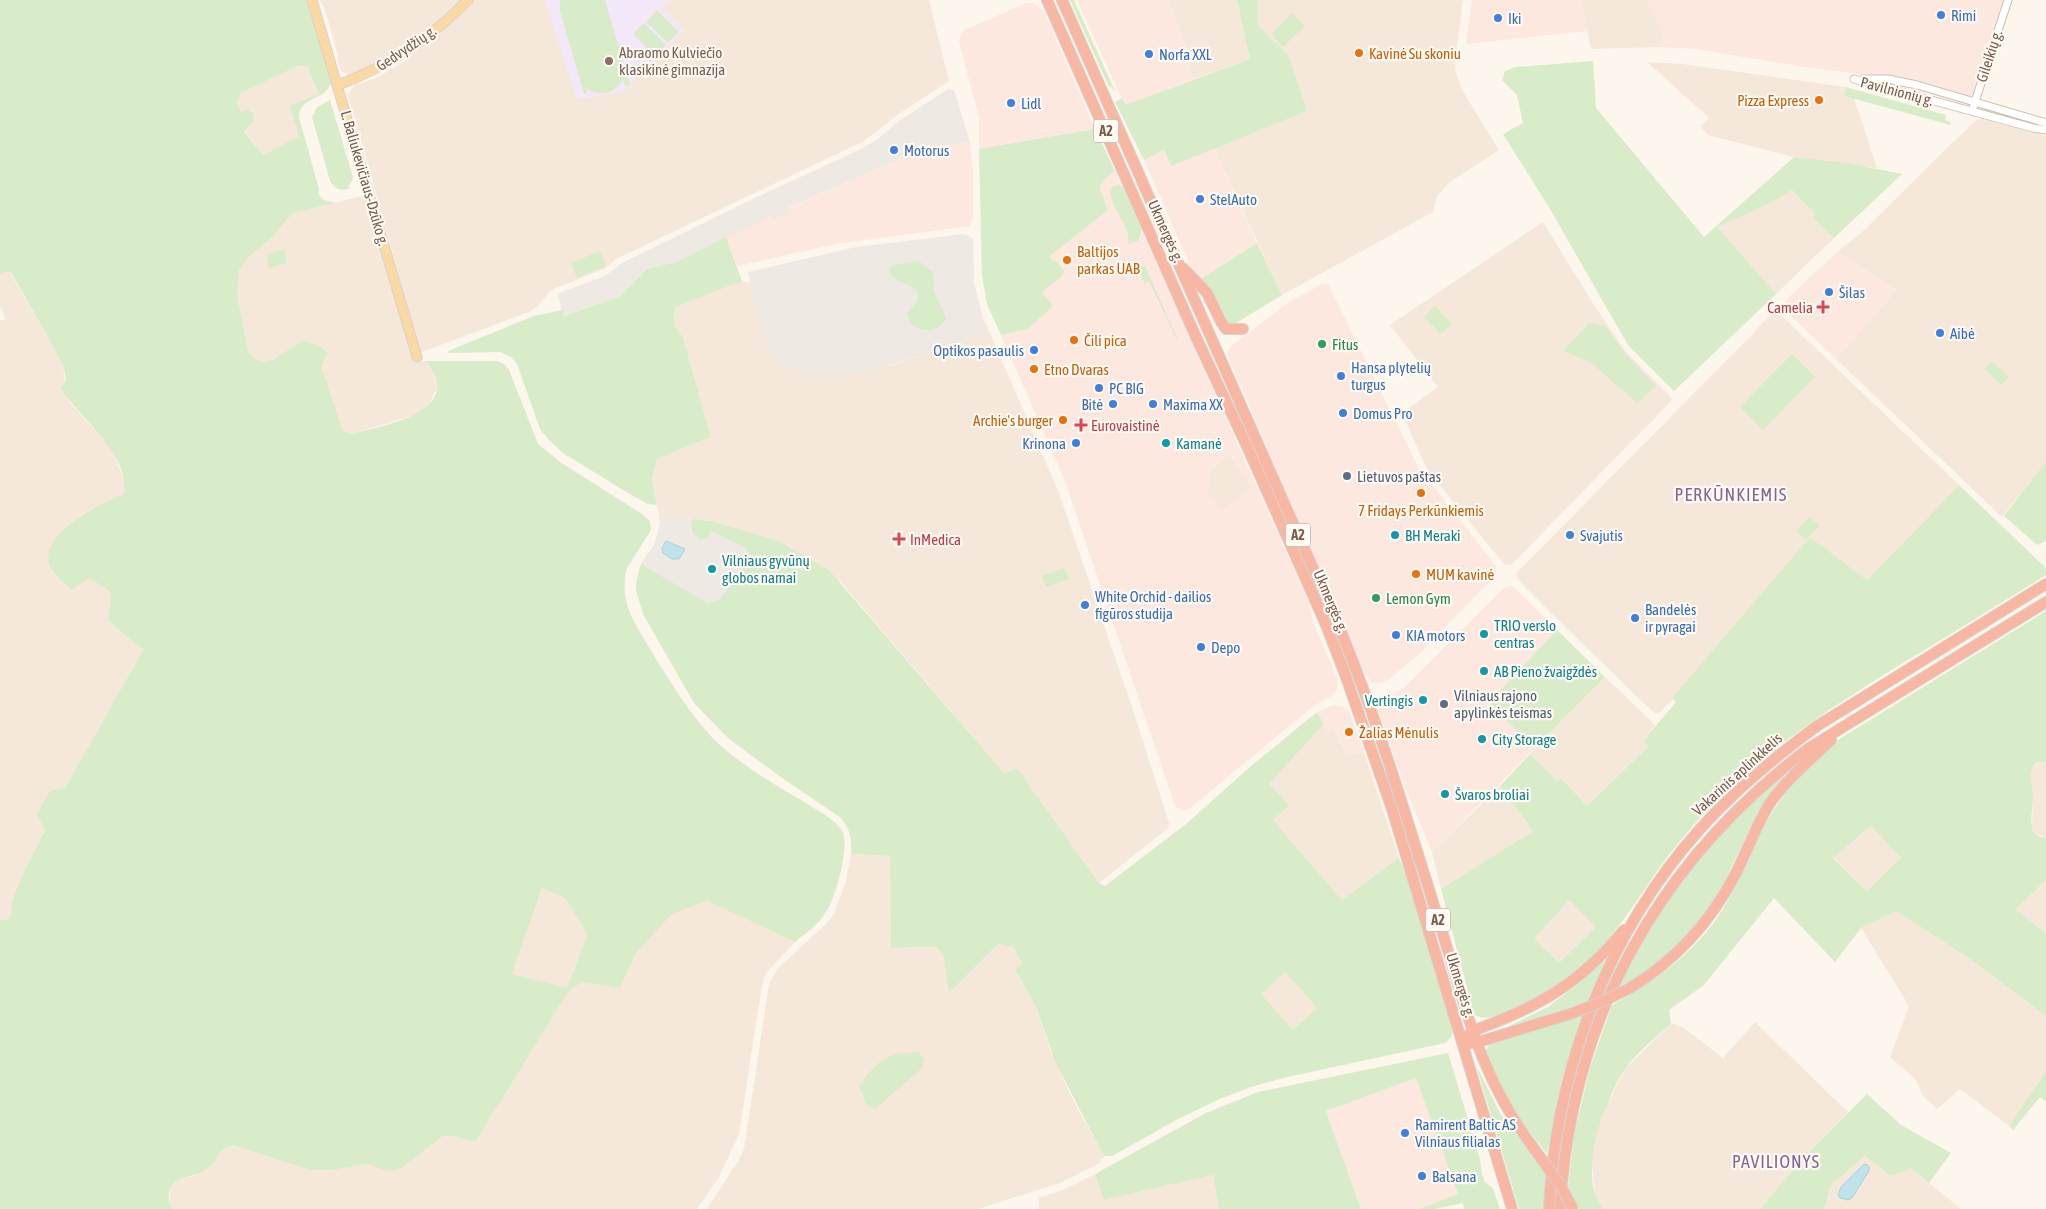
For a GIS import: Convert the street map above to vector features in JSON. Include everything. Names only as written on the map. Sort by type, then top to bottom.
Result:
[{"type":"highway","name":"Ukmergės g.","points":[[1047,0],[1326,625],[1392,809],[1512,1209]]},
{"type":"highway","name":"Ukmergės g.","points":[[1062,0],[1342,634],[1401,797],[1475,1043]]},
{"type":"highway","points":[[1176,259],[1207,294],[1226,329],[1243,329]]},
{"type":"highway","points":[[1205,356],[1215,346]]},
{"type":"highway","name":"Vakarinis aplinkkelis","points":[[1549,1209],[1556,1132],[1578,1047],[1608,970],[1637,914],[1667,869],[1723,804],[1768,763],[1817,726],[2046,584]]},
{"type":"highway","name":"Vakarinis aplinkkelis","points":[[1560,1209],[1566,1145],[1582,1074],[1603,1011],[1619,973],[1636,942],[1662,900],[1689,862],[1737,809],[1809,748],[2046,602]]},
{"type":"highway","points":[[1352,696],[1365,694]]},
{"type":"highway","points":[[1462,1042],[1475,1043],[1570,1014],[1604,1001],[1630,988],[1664,965],[1702,927],[1725,894],[1771,803],[1805,763],[1842,728]]},
{"type":"highway","points":[[1462,1042],[1472,1031],[1544,1000],[1577,978],[1607,950],[1637,914]]},
{"type":"highway","name":"A2","points":[[1475,1043],[1499,1096],[1561,1186],[1572,1209]]},
{"type":"main road","name":"L. Baliukevičiaus-Dzūko g.","points":[[312,0],[417,357]]},
{"type":"main road","name":"Gedvydžių g.","points":[[338,85],[394,59],[424,38],[468,0]]},
{"type":"street","name":"Gileikių g.","points":[[1972,111],[2008,0]]},
{"type":"street","name":"Pavilnionių g.","points":[[2046,123],[1975,101],[1903,82],[1879,78],[1854,79],[2046,130]]},
{"type":"shaded area","points":[[320,0],[461,0],[445,16],[397,52],[375,65],[349,75],[342,72],[339,67],[326,13]]},
{"type":"shaded area","points":[[474,0],[929,0],[949,81],[897,115],[864,141],[616,259],[606,268],[550,291],[537,307],[531,311],[422,352],[348,94],[354,85],[376,78],[402,63],[440,32]]},
{"type":"shaded area","name":"Abraomo Kulviečio klasikinė gimnazija","points":[[545,0],[670,0],[662,8],[684,30],[622,92],[577,99]]},
{"type":"shaded area","points":[[1077,0],[1168,0],[1189,54],[1186,59],[1193,79],[1125,106]]},
{"type":"shaded area","points":[[1168,0],[1237,0],[1250,59],[1193,79],[1186,59],[1189,54]]},
{"type":"shaded area","points":[[1259,0],[1463,0],[1455,62],[1456,73],[1462,90],[1499,150],[1450,182],[1437,196],[1433,212],[1282,295],[1214,148],[1307,111],[1289,56],[1258,25],[1257,2]]},
{"type":"shaded area","points":[[1472,0],[1581,0],[1587,31],[1466,44]]},
{"type":"shaded area","points":[[1581,0],[1647,0],[1663,32],[1660,47],[1591,49]]},
{"type":"shaded area","points":[[1647,0],[2003,0],[1973,93],[1970,96],[1906,78],[1811,68],[1696,49],[1660,47],[1663,32]]},
{"type":"shaded area","points":[[1027,3],[1034,3],[1044,12],[1095,129],[979,149],[979,118],[959,42],[961,34],[964,30]]},
{"type":"shaded area","points":[[1647,62],[1683,64],[1846,87],[1844,96],[1854,98],[1877,168],[1794,157],[1708,135],[1700,126],[1709,118]]},
{"type":"shaded area","points":[[298,66],[307,66],[319,94],[289,106],[299,136],[263,155],[244,130],[255,117],[254,114],[252,111],[241,112],[237,102],[241,93]]},
{"type":"shaded area","points":[[948,89],[954,90],[970,142],[925,148],[788,208],[789,213],[773,220],[771,216],[676,262],[647,269],[622,296],[563,316],[559,293],[605,276],[622,263],[861,149],[877,140],[896,123]]},
{"type":"shaded area","points":[[1982,119],[2046,136],[2046,461],[2002,517],[1836,359],[1896,290],[1837,252],[1861,233],[1976,120]]},
{"type":"shaded area","points":[[970,142],[973,171],[973,218],[969,226],[836,244],[737,266],[726,237],[771,216],[773,219],[787,209],[925,148]]},
{"type":"shaded area","points":[[1214,148],[1257,243],[1199,280],[1193,272],[1144,160],[1164,150],[1171,166]]},
{"type":"shaded area","points":[[1115,171],[1308,601],[1314,625],[1338,680],[1337,689],[1333,695],[1312,707],[1189,809],[1184,811],[1175,806],[1065,481],[1001,335],[1028,329],[1052,306],[1042,292],[1062,276],[1055,260],[1053,261],[1050,256],[1108,210],[1100,189],[1103,181]],"holes":[[[1231,454],[1250,487],[1223,510],[1207,494],[1211,469]]]},
{"type":"shaded area","points":[[1792,190],[1814,213],[1813,218],[1834,238],[1776,294],[1716,227],[1773,202]]},
{"type":"shaded area","points":[[366,195],[415,360],[416,362],[427,361],[437,382],[436,390],[428,406],[417,414],[352,434],[343,431],[322,369],[325,361],[302,341],[272,360],[262,362],[255,359],[248,351],[237,293],[237,278],[239,270],[248,258],[273,236],[293,213]]},
{"type":"shaded area","points":[[1543,222],[1594,305],[1626,352],[1673,399],[1511,565],[1504,564],[1433,477],[1424,463],[1402,413],[1438,387],[1390,325]]},
{"type":"shaded area","points":[[963,234],[973,239],[974,282],[983,318],[989,331],[943,349],[877,369],[815,378],[774,361],[756,309],[748,272],[856,247]]},
{"type":"shaded area","points":[[1837,252],[1896,290],[1836,359],[1792,317],[1785,304],[1789,297]]},
{"type":"shaded area","points":[[4,272],[10,272],[63,365],[69,402],[111,448],[125,482],[124,494],[83,514],[66,527],[89,578],[111,592],[108,621],[143,650],[65,788],[21,878],[12,901],[10,918],[0,921],[0,321],[5,319],[0,307],[0,275]]},
{"type":"shaded area","points":[[742,281],[751,283],[756,309],[774,361],[815,378],[889,366],[943,349],[989,331],[1059,493],[1134,713],[1169,823],[1168,828],[1099,883],[1017,768],[1004,773],[840,581],[789,546],[767,537],[712,521],[659,515],[652,480],[657,459],[711,437],[683,337],[674,325],[675,306]]},
{"type":"shaded area","points":[[1322,284],[1328,284],[1418,467],[1496,566],[1496,575],[1418,655],[1388,680],[1379,683],[1372,682],[1364,674],[1227,354],[1231,346],[1289,302]]},
{"type":"shaded area","points":[[1773,313],[1782,316],[1959,485],[1867,580],[1810,537],[1686,685],[1659,713],[1654,713],[1518,580],[1518,571]]},
{"type":"shaded area","points":[[1230,454],[1251,487],[1223,511],[1207,494],[1211,469]]},
{"type":"shaded area","points":[[659,515],[692,519],[690,529],[693,535],[699,539],[707,538],[711,531],[744,547],[749,555],[746,565],[720,599],[708,603],[641,564],[655,543],[660,523]]},
{"type":"shaded area","points":[[1514,587],[1557,630],[1489,702],[1534,749],[1432,852],[1405,787],[1378,705],[1405,687],[1504,588]]},
{"type":"shaded area","points":[[1605,677],[1655,725],[1643,741],[1649,746],[1587,806],[1561,778],[1557,781],[1530,754]]},
{"type":"shaded area","points":[[1333,705],[1344,707],[1350,713],[1364,752],[1347,756],[1335,729],[1328,732],[1317,712]]},
{"type":"shaded area","points":[[1324,724],[1328,732],[1334,728],[1347,756],[1364,752],[1399,858],[1342,900],[1273,820],[1268,784]]},
{"type":"shaded area","points":[[2041,761],[2046,762],[2046,839],[2035,833],[2032,827],[2031,768]]},
{"type":"shaded area","points":[[1500,786],[1533,831],[1441,889],[1432,852]]},
{"type":"shaded area","points":[[1871,826],[1901,858],[1867,891],[1833,857]]},
{"type":"shaded area","points":[[851,854],[890,856],[891,948],[934,947],[943,954],[950,992],[998,944],[1014,946],[1022,963],[1015,972],[1036,1006],[1050,1049],[1072,1098],[1102,1153],[1106,1156],[1101,1159],[1100,1163],[1060,1183],[978,1209],[707,1209],[744,1149],[769,984],[778,968],[827,923],[834,913],[846,881]]},
{"type":"shaded area","points":[[2046,880],[2046,934],[2016,909]]},
{"type":"shaded area","points":[[542,888],[566,899],[587,935],[567,989],[512,974]]},
{"type":"shaded area","points":[[1569,900],[1597,926],[1559,963],[1533,939]]},
{"type":"shaded area","points":[[707,901],[795,942],[766,973],[762,985],[739,1134],[719,1177],[697,1209],[173,1209],[169,1204],[171,1188],[177,1181],[208,1169],[221,1149],[229,1146],[366,1164],[389,1172],[400,1169],[443,1136],[449,1134],[469,1141],[476,1141],[568,992],[582,982],[620,988],[637,952],[672,914]]},
{"type":"shaded area","points":[[1896,911],[1970,959],[2046,1016],[2046,1071],[2009,1126],[1960,1089],[1937,1109],[1923,1096],[1916,1080],[1890,1057],[1909,1006],[1861,928]]},
{"type":"shaded area","points":[[1285,972],[1317,1008],[1293,1030],[1260,994]]},
{"type":"shaded area","points":[[1755,1022],[1848,1112],[1805,1156],[1760,1209],[1603,1209],[1596,1200],[1591,1158],[1602,1113],[1626,1068],[1671,1023],[1684,1028],[1723,1058]]},
{"type":"shaded area","points":[[1416,1078],[1458,1194],[1419,1209],[1361,1209],[1326,1111]]},
{"type":"shaded area","points":[[1865,1156],[1890,1176],[1912,1169],[1961,1209],[1824,1209],[1831,1185]]},
{"type":"shaded area","points":[[1095,1174],[1104,1200],[1213,1175],[1219,1209],[1039,1209],[1039,1198],[1063,1190]]},
{"type":"green space","points":[[0,0],[307,0],[331,83],[328,89],[303,106],[299,117],[319,189],[318,194],[324,200],[335,203],[293,213],[273,236],[248,258],[239,270],[237,293],[248,351],[255,359],[262,362],[272,360],[302,341],[316,344],[327,352],[322,369],[343,431],[352,434],[405,419],[429,404],[435,395],[437,383],[427,361],[497,361],[504,364],[509,370],[538,444],[560,462],[650,521],[651,530],[627,568],[626,602],[642,636],[692,714],[712,737],[734,757],[827,816],[842,830],[844,840],[843,861],[834,896],[820,920],[795,942],[707,901],[672,914],[637,952],[620,988],[582,982],[568,992],[476,1141],[447,1135],[443,1136],[400,1169],[389,1172],[366,1164],[331,1170],[311,1170],[235,1146],[229,1146],[221,1151],[206,1170],[174,1184],[169,1195],[169,1203],[173,1209],[0,1209],[0,921],[10,918],[12,901],[21,878],[45,830],[37,815],[50,791],[65,788],[143,650],[108,621],[111,592],[89,578],[71,590],[55,575],[49,564],[49,552],[54,541],[63,530],[101,504],[124,494],[124,479],[120,465],[112,451],[61,389],[66,380],[63,365],[11,272],[4,272],[0,275]],"holes":[[[298,66],[307,66],[319,94],[289,106],[299,136],[263,155],[244,131],[254,121],[254,113],[248,110],[241,112],[237,102],[241,93]],[[542,888],[566,899],[587,935],[567,988],[512,974]]]},
{"type":"green space","points":[[560,0],[605,0],[630,85],[625,86],[623,80],[615,89],[606,93],[596,93],[586,88],[587,93],[584,94],[560,11]]},
{"type":"green space","points":[[1070,0],[1074,0],[1115,91],[1108,85]]},
{"type":"green space","points":[[1237,0],[1259,0],[1257,2],[1258,25],[1289,56],[1307,111],[1171,166],[1164,150],[1144,160],[1115,102],[1122,98],[1125,105],[1250,59]]},
{"type":"green space","points":[[657,10],[679,32],[668,43],[646,22]]},
{"type":"green space","points":[[1292,13],[1305,26],[1283,47],[1271,34]]},
{"type":"green space","points":[[644,23],[666,45],[655,56],[633,34]]},
{"type":"green space","points":[[1593,61],[1596,108],[1704,237],[1794,157],[1847,163],[1902,174],[1834,238],[1813,218],[1814,213],[1792,190],[1773,202],[1717,227],[1776,294],[1674,391],[1628,345],[1550,209],[1503,134],[1523,123],[1517,95],[1502,80],[1505,71],[1516,67]]},
{"type":"green space","points":[[1846,87],[1946,115],[1945,120],[1950,122],[1951,125],[1844,96]]},
{"type":"green space","points":[[330,100],[353,177],[348,186],[350,188],[344,190],[336,188],[330,181],[312,117],[317,107]]},
{"type":"green space","points":[[1095,129],[1115,171],[1103,181],[1100,189],[1108,210],[1050,256],[1064,271],[1062,276],[1042,292],[1053,306],[1028,329],[1001,335],[987,304],[982,276],[979,149]]},
{"type":"green space","points":[[1118,185],[1123,187],[1142,229],[1138,241],[1128,244],[1127,230],[1112,201],[1112,187]]},
{"type":"green space","points":[[726,237],[742,281],[675,307],[674,325],[683,337],[711,437],[657,459],[652,480],[657,505],[648,504],[628,493],[563,453],[550,441],[540,429],[517,364],[511,357],[500,352],[449,353],[448,351],[534,316],[562,310],[564,316],[621,296],[647,269],[676,262]]},
{"type":"green space","points":[[1257,243],[1282,295],[1233,325],[1225,322],[1199,280]]},
{"type":"green space","points":[[284,249],[287,263],[269,268],[266,254]]},
{"type":"green space","points":[[600,251],[606,266],[577,278],[571,263]]},
{"type":"green space","points":[[919,261],[933,273],[934,291],[946,318],[942,324],[930,330],[924,330],[912,325],[907,312],[914,305],[918,295],[907,284],[894,279],[889,270],[891,266]]},
{"type":"green space","points":[[1145,266],[1178,340],[1149,281],[1144,283],[1139,269]]},
{"type":"green space","points":[[1435,306],[1452,324],[1441,334],[1424,317]]},
{"type":"green space","points":[[1589,323],[1605,326],[1625,353],[1656,386],[1637,403],[1590,362],[1563,351]]},
{"type":"green space","points":[[1792,354],[1815,377],[1763,430],[1740,407]]},
{"type":"green space","points":[[1992,361],[2009,377],[2001,385],[1985,369]]},
{"type":"green space","points":[[2046,461],[2046,541],[2037,545],[2004,516]]},
{"type":"green space","points":[[1959,485],[2046,568],[2046,575],[1840,703],[1756,764],[1705,812],[1672,851],[1604,945],[1580,968],[1554,988],[1501,1014],[1487,1018],[1474,1014],[1441,889],[1533,831],[1500,786],[1530,754],[1557,781],[1561,778],[1587,806],[1648,747],[1643,741],[1676,702],[1672,698],[1810,537],[1867,580]],"holes":[[[1569,900],[1596,927],[1559,963],[1534,939]]]},
{"type":"green space","points":[[1809,517],[1819,525],[1806,540],[1796,531]]},
{"type":"green space","points":[[692,519],[712,521],[779,541],[829,570],[1004,773],[1017,768],[1099,883],[1105,886],[1186,824],[1251,766],[1317,712],[1324,724],[1269,784],[1289,805],[1273,820],[1342,900],[1399,858],[1406,874],[1453,1027],[1452,1036],[1445,1043],[1283,1078],[1251,1087],[1222,1098],[1178,1119],[1112,1156],[1106,1156],[1102,1153],[1055,1061],[1036,1006],[1015,971],[1022,963],[1014,947],[998,944],[949,993],[943,954],[935,947],[891,948],[890,856],[851,854],[850,834],[841,818],[729,739],[694,703],[644,616],[636,591],[636,582],[641,564],[708,603],[720,599],[746,565],[749,555],[744,547],[711,531],[707,538],[700,540],[694,535],[691,528]],"holes":[[[1285,972],[1317,1008],[1293,1030],[1261,994]]]},
{"type":"green space","points":[[1065,568],[1069,579],[1046,587],[1042,576]]},
{"type":"green space","points":[[2046,611],[2046,762],[2039,762],[2032,769],[2033,799],[2031,824],[2035,833],[2046,839],[2046,880],[2016,909],[2046,934],[2046,1016],[1970,959],[1896,911],[1861,928],[1835,962],[1774,898],[1704,985],[1669,1010],[1671,1023],[1625,1069],[1609,1100],[1596,1139],[1592,1178],[1595,1195],[1603,1209],[1579,1209],[1568,1186],[1575,1131],[1590,1068],[1612,1005],[1655,979],[1693,947],[1715,921],[1730,898],[1773,811],[1790,787],[1809,766],[1841,738]],"holes":[[[1871,826],[1901,858],[1867,891],[1833,858]]]},
{"type":"green space","points":[[1557,630],[1605,677],[1534,749],[1489,702]]},
{"type":"green space","points":[[1789,770],[1761,808],[1705,915],[1681,944],[1667,956],[1652,968],[1620,986],[1635,955],[1653,925],[1671,896],[1692,869],[1737,817]]},
{"type":"green space","points":[[1610,956],[1589,1001],[1512,1027],[1511,1025],[1548,1007]]},
{"type":"green space","points":[[1583,1015],[1561,1082],[1547,1154],[1524,1125],[1501,1089],[1485,1052],[1489,1045]]},
{"type":"green space","points":[[918,1052],[924,1060],[921,1069],[875,1109],[866,1105],[859,1086],[872,1070],[890,1056]]},
{"type":"green space","points":[[1448,1053],[1480,1159],[1482,1175],[1485,1182],[1493,1188],[1500,1209],[1464,1209],[1463,1203],[1435,1209],[1419,1209],[1458,1194],[1416,1078],[1326,1111],[1361,1209],[1219,1209],[1213,1175],[1104,1200],[1095,1174],[1206,1113],[1258,1092]]},
{"type":"green space","points":[[1476,1065],[1500,1113],[1546,1173],[1544,1209],[1519,1209]]},
{"type":"green space","points":[[2046,1071],[2046,1102],[2040,1097],[2013,1130],[2009,1126]]},
{"type":"green space","points":[[1867,1094],[1901,1125],[1951,1153],[1929,1183],[1912,1169],[1890,1176],[1865,1156],[1831,1185],[1824,1209],[1760,1209],[1805,1156]]},
{"type":"water","points":[[666,541],[685,549],[679,559],[672,559],[663,553],[662,548]]},
{"type":"water","points":[[1866,1164],[1869,1167],[1869,1171],[1852,1198],[1848,1200],[1840,1198],[1838,1195],[1841,1187]]},
{"type":"place","name":"Rimi","points":[[1941,15]]},
{"type":"place","name":"Iki","points":[[1498,18]]},
{"type":"place","name":"Kavinė Su skoniu","points":[[1359,53]]},
{"type":"place","name":"Norfa XXL","points":[[1149,54]]},
{"type":"place","name":"Abraomo Kulviečio klasikinė gimnazija","points":[[609,61]]},
{"type":"place","name":"Pizza Express","points":[[1819,100]]},
{"type":"place","name":"Lidl","points":[[1011,103]]},
{"type":"place","name":"Motorus","points":[[894,150]]},
{"type":"place","name":"StelAuto","points":[[1200,199]]},
{"type":"place","name":"Baltijos parkas UAB","points":[[1067,260]]},
{"type":"place","name":"Šilas","points":[[1829,292]]},
{"type":"place","name":"Camelia","points":[[1823,307]]},
{"type":"place","name":"Aibė","points":[[1940,333]]},
{"type":"place","name":"Čili pica","points":[[1074,340]]},
{"type":"place","name":"Fitus","points":[[1322,344]]},
{"type":"place","name":"Optikos pasaulis","points":[[1034,350]]},
{"type":"place","name":"Etno Dvaras","points":[[1034,369]]},
{"type":"place","name":"Hansa plytelių turgus","points":[[1341,376]]},
{"type":"place","name":"PC BIG","points":[[1099,388]]},
{"type":"place","name":"Bitė","points":[[1113,404]]},
{"type":"place","name":"Maxima XX","points":[[1153,404]]},
{"type":"place","name":"Domus Pro","points":[[1343,413]]},
{"type":"place","name":"Archie's burger","points":[[1063,420]]},
{"type":"place","name":"Eurovaistinė","points":[[1081,425]]},
{"type":"place","name":"Krinona","points":[[1076,443]]},
{"type":"place","name":"Kamanė","points":[[1166,443]]},
{"type":"place","name":"Lietuvos paštas","points":[[1347,476]]},
{"type":"place","name":"7 Fridays Perkūnkiemis","points":[[1421,493]]},
{"type":"place","name":"BH Meraki","points":[[1395,535]]},
{"type":"place","name":"Svajutis","points":[[1570,535]]},
{"type":"place","name":"InMedica","points":[[899,539]]},
{"type":"place","name":"Vilniaus gyvūnų globos namai","points":[[712,569]]},
{"type":"place","name":"MUM kavinė","points":[[1416,574]]},
{"type":"place","name":"Lemon Gym","points":[[1376,598]]},
{"type":"place","name":"White Orchid - dailios figūros studija","points":[[1085,605]]},
{"type":"place","name":"Bandelės ir pyragai","points":[[1635,618]]},
{"type":"place","name":"TRIO verslo centras","points":[[1484,634]]},
{"type":"place","name":"KIA motors","points":[[1396,635]]},
{"type":"place","name":"Depo","points":[[1201,647]]},
{"type":"place","name":"AB Pieno žvaigždės","points":[[1484,671]]},
{"type":"place","name":"Vertingis","points":[[1423,700]]},
{"type":"place","name":"Vilniaus rajono apylinkės teismas","points":[[1444,704]]},
{"type":"place","name":"Žalias Mėnulis","points":[[1349,732]]},
{"type":"place","name":"City Storage","points":[[1482,739]]},
{"type":"place","name":"Švaros broliai","points":[[1445,794]]},
{"type":"place","name":"Ramirent Baltic AS Vilniaus filialas","points":[[1405,1133]]},
{"type":"place","name":"Balsana","points":[[1422,1176]]},
{"type":"district","name":"PERKŪNKIEMIS","points":[[1731,494]]},
{"type":"district","name":"PAVILIONYS","points":[[1776,1161]]}]
